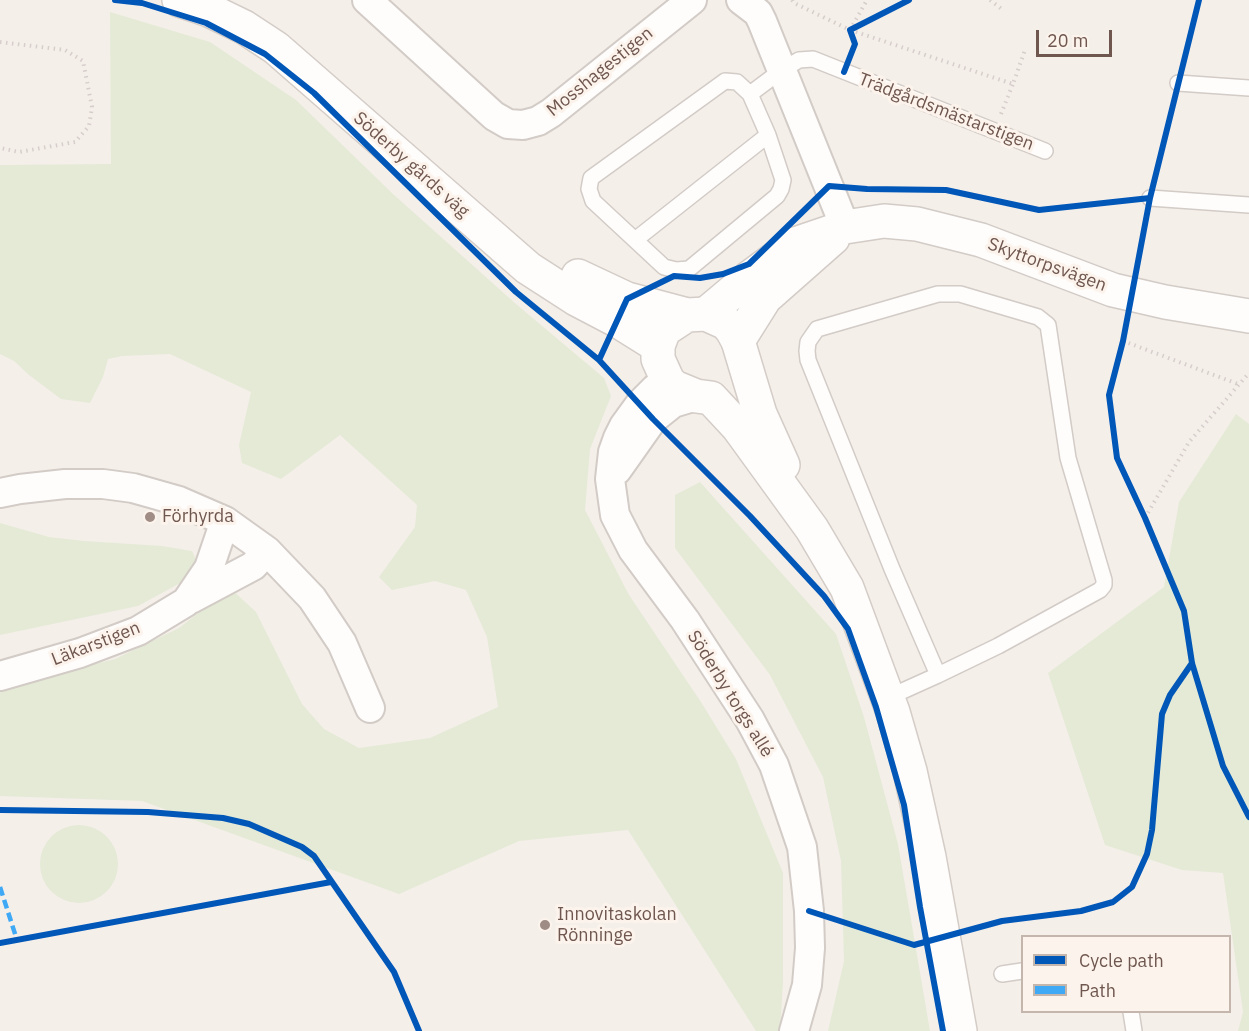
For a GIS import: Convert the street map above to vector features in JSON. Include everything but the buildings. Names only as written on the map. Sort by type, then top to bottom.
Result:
[{"type":"main road","name":"Söderby gårds väg","points":[[179,0],[209,10],[243,27],[276,48],[351,111],[528,268],[576,299],[658,346]]},
{"type":"main road","name":"Skyttorpsvägen","points":[[697,314],[795,244],[845,227],[884,221],[917,224],[981,240],[1113,290],[1165,302],[1249,316]]},
{"type":"main road","points":[[704,397],[736,373],[739,348],[765,298],[845,227]]},
{"type":"main road","name":"Söderby gårds väg","points":[[491,237],[627,298],[697,314]]},
{"type":"main road","points":[[812,529],[760,414],[739,348],[726,323],[697,314],[664,330],[658,346],[658,359],[668,381],[674,387],[704,397],[738,427],[812,529],[847,588],[887,698],[910,771],[960,1031]]},
{"type":"street","name":"Mosshagestigen","points":[[367,0],[494,116],[508,124],[523,125],[538,121],[551,112],[692,0]]},
{"type":"street","points":[[755,4],[845,227]]},
{"type":"street","name":"Söderby torgs allé","points":[[668,381],[640,404],[624,426],[613,452],[610,479],[615,515],[633,550],[685,620],[750,720],[774,765],[802,847],[809,910],[810,948],[807,985],[794,1031]]},
{"type":"street","points":[[610,479],[653,419],[673,403],[704,397]]},
{"type":"street","points":[[0,493],[64,484],[133,488],[179,501],[225,521],[267,551],[312,598],[342,643],[370,708]]},
{"type":"street","name":"Läkarstigen","points":[[186,602],[209,568],[225,521]]},
{"type":"street","name":"Läkarstigen","points":[[0,676],[80,652],[138,631],[253,566],[267,551]]},
{"type":"lane","name":"Trädgårdsmästarstigen","points":[[750,94],[799,60],[813,59],[1044,151]]},
{"type":"lane","points":[[725,81],[737,82],[750,94],[768,135],[783,180],[777,196],[689,269],[676,270],[664,267],[593,201],[589,189],[591,178],[725,81]]},
{"type":"lane","points":[[1178,83],[1249,88]]},
{"type":"lane","points":[[635,240],[768,135]]},
{"type":"lane","points":[[1150,198],[1249,205]]},
{"type":"lane","points":[[887,698],[938,675],[998,646],[1100,590],[1104,585],[1068,458],[1048,325],[1038,317],[960,294],[938,294],[817,329],[808,342],[807,351],[808,360],[892,569],[938,675]]},
{"type":"lane","points":[[1002,974],[1021,971]]},
{"type":"lane","points":[[1131,1013],[1134,1031]]},
{"type":"path","points":[[792,0],[850,30],[1013,84]]},
{"type":"path","points":[[844,72],[855,44],[850,30],[867,0]]},
{"type":"path","points":[[990,0],[1003,10]]},
{"type":"path","points":[[850,30],[860,25]]},
{"type":"path","points":[[0,42],[65,50],[83,61],[92,107],[89,126],[75,141],[19,152],[0,148]]},
{"type":"path","points":[[995,130],[1024,50]]},
{"type":"path","points":[[1120,351],[1125,330]]},
{"type":"path","points":[[1123,340],[1238,384]]},
{"type":"path","points":[[1145,518],[1190,442],[1249,372]]},
{"type":"path","points":[[1140,508],[1149,528]]},
{"type":"green space","points":[[110,12],[210,42],[296,100],[393,194],[516,304],[604,378],[611,396],[590,449],[585,510],[629,595],[701,702],[736,759],[783,873],[783,982],[780,1031],[756,1031],[628,830],[519,841],[399,894],[142,801],[0,796],[0,688],[115,659],[179,628],[230,588],[256,612],[302,704],[324,729],[359,748],[430,738],[498,707],[487,637],[466,590],[435,581],[392,590],[379,577],[415,527],[417,505],[340,435],[281,479],[242,463],[239,445],[251,392],[170,354],[122,356],[108,359],[103,377],[90,403],[61,399],[14,361],[0,354],[0,165],[111,164]]},
{"type":"green space","points":[[1236,414],[1249,424],[1249,1031],[1238,1031],[1243,1012],[1223,873],[1182,870],[1105,845],[1048,673],[1164,587],[1179,502]]},
{"type":"green space","points":[[700,482],[836,634],[864,717],[898,844],[930,1031],[828,1031],[844,961],[841,861],[823,777],[770,675],[675,548],[675,495]]},
{"type":"green space","points":[[0,523],[49,537],[162,546],[192,551],[198,564],[193,576],[138,606],[0,635]]},
{"type":"green space","points":[[79,825],[94,828],[106,837],[115,849],[118,864],[115,879],[106,891],[94,900],[79,903],[64,900],[52,891],[43,879],[40,864],[43,849],[52,837],[64,828]]},
{"type":"marked path","points":[[0,887],[17,940]]},
{"type":"cycle path","points":[[115,0],[142,3],[206,23],[265,54],[314,93],[516,292],[599,360],[824,596],[848,629],[876,707],[904,805],[943,1031]]},
{"type":"cycle path","points":[[844,72],[855,44],[850,30],[909,0]]},
{"type":"cycle path","points":[[1199,0],[1150,198],[1123,341],[1109,395],[1117,458],[1184,611],[1192,663],[1223,766],[1249,817]]},
{"type":"cycle path","points":[[599,360],[627,299],[674,276],[700,278],[723,274],[749,264],[829,186],[946,190],[1039,210],[1150,198]]},
{"type":"cycle path","points":[[809,911],[914,945],[1002,921],[1081,911],[1113,902],[1132,887],[1147,854],[1152,830],[1162,714],[1170,695],[1192,663]]},
{"type":"cycle path","points":[[0,810],[148,812],[223,818],[249,824],[302,847],[314,856],[394,972],[419,1031]]},
{"type":"cycle path","points":[[0,943],[331,882]]},
{"type":"place","name":"Förhyrda","points":[[150,517]]},
{"type":"place","name":"Innovitaskolan Rönninge","points":[[545,925]]}]
